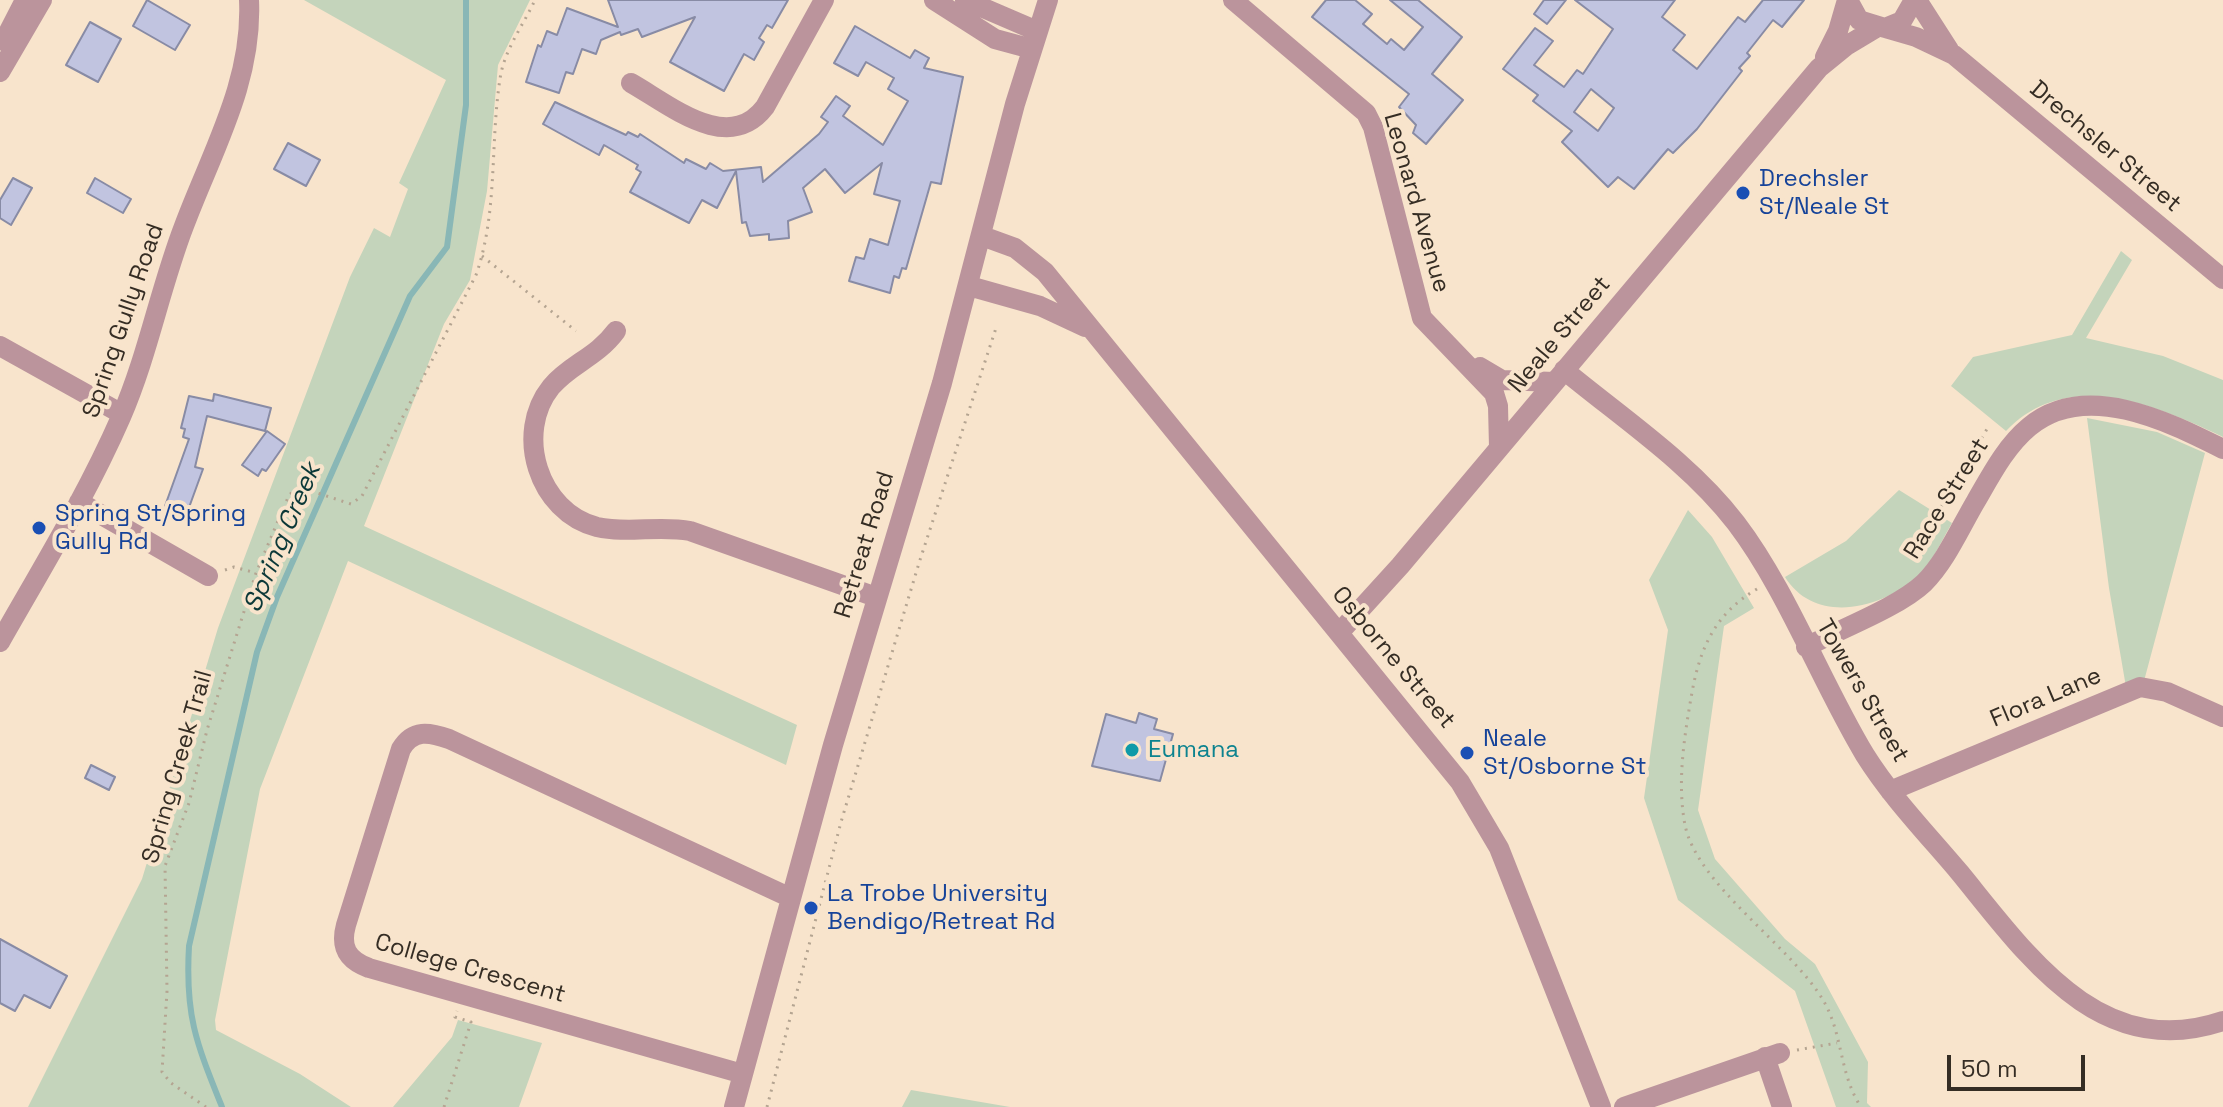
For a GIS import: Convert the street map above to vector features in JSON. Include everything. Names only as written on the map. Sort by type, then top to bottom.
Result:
[{"type":"street","points":[[0,48],[25,0]]},
{"type":"street","points":[[0,72],[42,0]]},
{"type":"street","name":"Spring Gully Road","points":[[0,642],[79,502],[122,414],[177,245],[239,87],[248,54],[249,0]]},
{"type":"street","points":[[631,83],[708,125],[724,129],[740,127],[753,120],[765,107],[824,0]]},
{"type":"street","points":[[934,0],[995,39],[1035,40]]},
{"type":"street","points":[[965,0],[1035,40]]},
{"type":"street","name":"Retreat Road","points":[[734,1107],[876,597],[969,286],[1048,0]]},
{"type":"street","name":"Leonard Avenue","points":[[1233,0],[1366,113],[1373,127],[1422,318],[1469,363],[1496,397],[1499,447]]},
{"type":"street","points":[[1848,0],[1859,20],[1880,28]]},
{"type":"street","name":"Neale Street","points":[[1819,68],[1838,31],[1848,0]]},
{"type":"street","name":"Neale Street","points":[[1339,633],[1370,601],[1819,68],[1846,46],[1880,28],[1902,21],[1915,0]]},
{"type":"street","name":"Drechsler Street","points":[[1915,0],[1954,55]]},
{"type":"street","name":"Drechsler Street","points":[[1880,28],[1916,37],[1954,55],[2223,279]]},
{"type":"street","name":"Osborne Street","points":[[982,236],[1015,248],[1030,258],[1437,752],[1481,814],[1516,889],[1601,1107]]},
{"type":"street","name":"Osborne Street","points":[[969,286],[1040,306],[1092,330]]},
{"type":"street","points":[[616,331],[596,355],[559,379],[537,412],[533,448],[540,475],[556,500],[576,517],[596,527],[662,527],[690,531],[876,597]]},
{"type":"street","points":[[0,346],[122,414]]},
{"type":"street","name":"Leonard Avenue","points":[[1469,363],[1502,380],[1559,376]]},
{"type":"street","name":"Towers Street","points":[[1559,376],[1654,444],[1721,506],[1746,538],[1866,756],[1890,791],[2027,955],[2066,992],[2088,1007],[2139,1026],[2197,1029],[2223,1021]]},
{"type":"street","name":"Race Street","points":[[1806,647],[1923,584],[1945,555],[2012,445],[2027,429],[2052,412],[2085,405],[2132,412],[2223,449]]},
{"type":"street","points":[[79,502],[208,576]]},
{"type":"street","name":"Flora Lane","points":[[1890,791],[2140,687],[2167,692],[2223,717]]},
{"type":"street","name":"College Crescent","points":[[743,1074],[362,966],[351,959],[343,944],[346,925],[401,749],[417,734],[428,733],[449,739],[791,898]]},
{"type":"street","points":[[1624,1107],[1772,1055],[1782,1107]]},
{"type":"path","points":[[535,0],[506,58],[500,79],[482,256],[576,331]]},
{"type":"path","name":"Spring Creek Trail","points":[[206,1107],[171,1083],[162,1072],[167,991],[164,877],[256,573],[291,490],[305,488],[336,500],[354,503],[370,485],[482,256]]},
{"type":"path","points":[[767,1107],[841,822],[919,563],[997,325]]},
{"type":"path","points":[[1937,514],[1987,429]]},
{"type":"path","points":[[208,576],[232,567],[256,573]]},
{"type":"path","points":[[1771,582],[1722,614],[1707,637],[1696,668],[1683,758],[1685,828],[1718,883],[1802,971],[1823,999],[1832,1019],[1852,1093],[1861,1107]]},
{"type":"path","points":[[444,1107],[471,1022],[455,1017],[462,994]]},
{"type":"path","points":[[1772,1055],[1837,1043]]},
{"type":"green space","points":[[304,0],[530,0],[498,65],[487,191],[470,280],[444,324],[364,526],[797,725],[786,765],[348,561],[260,789],[215,1020],[216,1030],[300,1074],[351,1107],[28,1107],[142,879],[218,628],[350,277],[374,228],[390,237],[408,189],[399,183],[446,80]]},
{"type":"green space","points":[[2121,251],[2132,260],[2086,338],[2163,356],[2223,380],[2223,437],[2141,404],[2084,396],[2056,400],[2030,412],[2006,431],[1951,386],[1973,357],[2072,335]]},
{"type":"green space","points":[[2087,418],[2157,432],[2205,453],[2144,681],[2126,687],[2109,588]]},
{"type":"green space","points":[[1899,490],[1952,523],[1919,575],[1886,597],[1849,607],[1831,607],[1813,602],[1798,592],[1785,577],[1846,541]]},
{"type":"green space","points":[[1688,510],[1712,537],[1754,608],[1724,626],[1698,810],[1715,859],[1785,939],[1815,964],[1868,1062],[1867,1103],[1871,1107],[1836,1107],[1795,991],[1678,900],[1644,798],[1668,630],[1649,580]]},
{"type":"green space","points":[[458,1020],[542,1043],[519,1107],[393,1107],[452,1037]]},
{"type":"green space","points":[[911,1090],[1010,1107],[902,1107]]},
{"type":"building","points":[[147,0],[190,25],[175,50],[133,26]]},
{"type":"building","points":[[608,0],[788,0],[772,28],[767,25],[759,38],[764,42],[754,60],[744,54],[724,91],[670,62],[695,17],[642,37],[638,29],[621,35],[620,32],[601,40],[596,54],[582,49],[573,74],[566,72],[559,93],[526,82],[538,45],[541,47],[547,31],[557,35],[567,8],[618,27]]},
{"type":"building","points":[[1326,0],[1355,0],[1372,14],[1363,24],[1387,44],[1391,39],[1404,50],[1423,27],[1390,0],[1418,0],[1462,37],[1432,74],[1463,100],[1426,144],[1413,133],[1416,125],[1399,107],[1409,94],[1312,17]]},
{"type":"building","points":[[1544,0],[1566,0],[1547,24],[1534,14]]},
{"type":"building","points":[[1575,0],[1675,0],[1662,17],[1685,35],[1673,50],[1697,69],[1738,17],[1745,22],[1763,0],[1804,0],[1782,27],[1773,20],[1747,53],[1750,56],[1739,68],[1742,71],[1697,129],[1673,153],[1668,149],[1634,189],[1618,177],[1608,187],[1562,142],[1572,131],[1533,101],[1538,95],[1503,69],[1535,28],[1553,41],[1534,65],[1564,87],[1577,70],[1583,74],[1613,29]],"holes":[[[1591,89],[1614,108],[1598,131],[1574,112]]]},
{"type":"building","points":[[90,22],[121,39],[98,82],[66,65]]},
{"type":"building","points":[[855,26],[910,58],[915,50],[929,58],[924,68],[963,77],[941,184],[931,182],[906,269],[902,268],[899,278],[894,276],[890,293],[849,281],[856,257],[864,259],[870,239],[888,245],[900,201],[874,194],[882,163],[845,193],[825,169],[803,188],[812,212],[788,221],[789,238],[769,240],[769,234],[750,236],[746,222],[742,223],[736,171],[717,208],[702,200],[689,223],[630,192],[641,172],[636,169],[638,165],[604,145],[599,155],[543,124],[555,102],[626,135],[628,132],[638,137],[640,134],[684,163],[686,159],[706,169],[710,163],[723,171],[761,167],[763,182],[819,134],[828,122],[821,117],[836,96],[850,106],[843,116],[883,145],[908,101],[888,89],[894,78],[866,62],[858,76],[834,63]]},
{"type":"building","points":[[288,143],[320,160],[306,186],[274,169]]},
{"type":"building","points":[[13,178],[32,188],[11,225],[0,218],[0,200]]},
{"type":"building","points":[[95,178],[131,199],[123,213],[87,193]]},
{"type":"building","points":[[214,394],[271,408],[265,431],[207,416],[195,467],[203,469],[187,513],[165,506],[189,439],[183,437],[185,429],[181,428],[189,396],[213,401]]},
{"type":"building","points":[[267,431],[285,444],[266,471],[262,469],[258,476],[242,465]]},
{"type":"building","name":"Eumana","points":[[1139,713],[1157,719],[1154,729],[1173,734],[1160,781],[1092,766],[1106,714],[1136,723]]},
{"type":"building","points":[[91,765],[115,777],[109,790],[85,778]]},
{"type":"building","points":[[0,939],[67,976],[50,1008],[24,995],[15,1011],[0,1003]]},
{"type":"waterway","name":"Spring Creek","points":[[222,1107],[194,1028],[189,992],[189,946],[257,652],[277,597],[410,296],[447,247],[466,105],[466,0]]},
{"type":"place","name":"Drechsler St/Neale St","points":[[1743,193]]},
{"type":"place","name":"Spring St/Spring Gully Rd","points":[[39,528]]},
{"type":"place","name":"Eumana","points":[[1132,750]]},
{"type":"place","name":"Neale St/Osborne St","points":[[1467,753]]},
{"type":"place","name":"La Trobe University Bendigo/Retreat Rd","points":[[811,908]]}]
